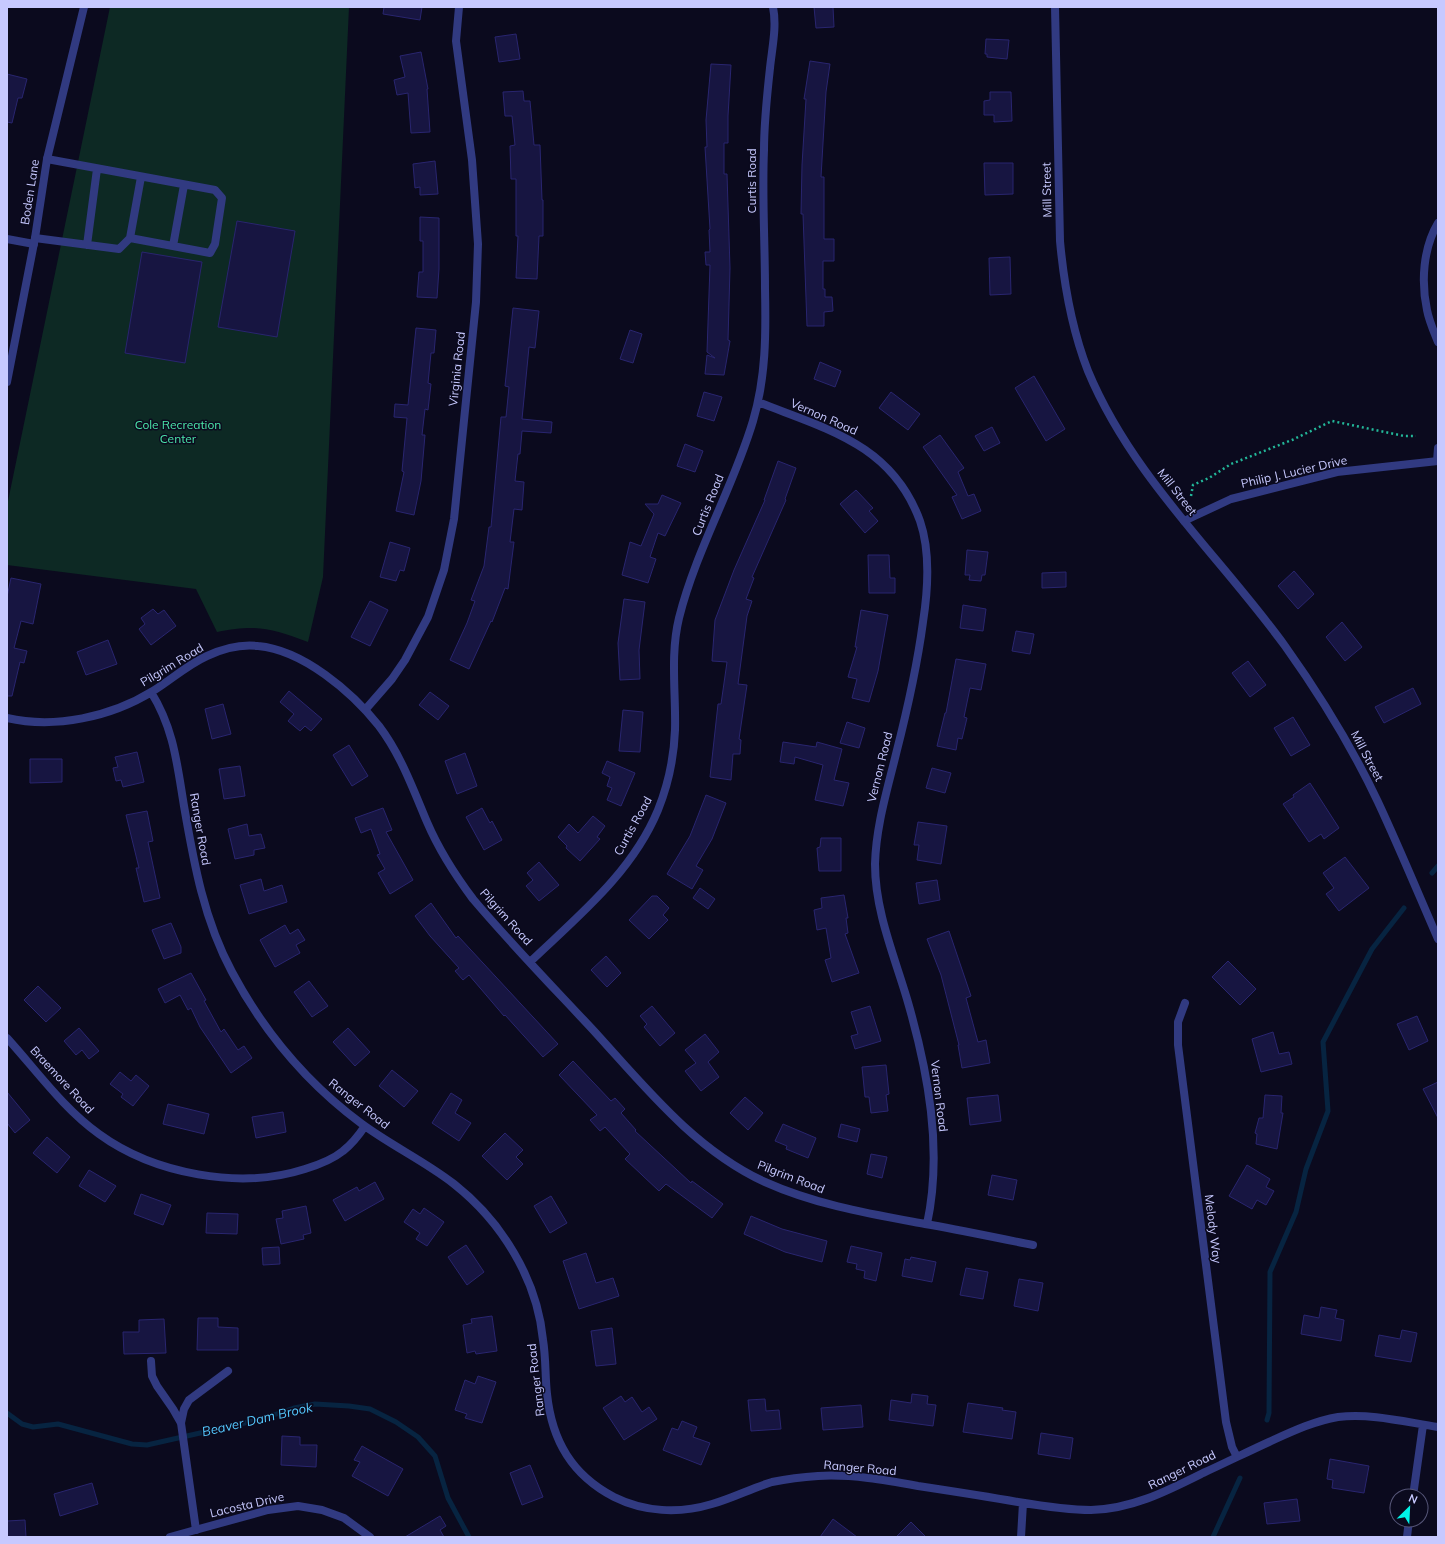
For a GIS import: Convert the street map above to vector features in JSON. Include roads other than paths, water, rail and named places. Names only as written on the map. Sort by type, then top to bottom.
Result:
[{"type":"street","name":"Boden Lane","points":[[7,382],[35,241],[47,159],[84,7]]},
{"type":"street","name":"Virginia Road","points":[[365,710],[405,660],[428,618],[444,570],[454,519],[476,302],[478,251],[472,160],[456,42],[459,7]]},
{"type":"street","name":"Curtis Road","points":[[530,962],[605,890],[619,874],[634,853],[657,813],[664,793],[674,750],[674,655],[679,618],[692,576],[744,444],[758,402],[762,380],[766,336],[764,151],[767,94],[773,43],[773,7]]},
{"type":"street","name":"Mill Street","points":[[1055,7],[1060,242],[1063,274],[1072,317],[1088,370],[1112,420],[1125,442],[1184,521],[1235,582],[1285,646],[1343,735],[1377,800],[1438,939]]},
{"type":"street","points":[[47,159],[215,190],[222,198],[215,244],[210,253],[130,238]]},
{"type":"street","points":[[87,245],[98,169]]},
{"type":"street","points":[[7,239],[119,249],[130,238],[141,177]]},
{"type":"street","points":[[174,246],[184,185]]},
{"type":"street","points":[[1438,223],[1433,231],[1425,259],[1423,287],[1427,311],[1438,342]]},
{"type":"street","name":"Vernon Road","points":[[758,402],[843,436],[861,446],[877,458],[892,472],[903,487],[920,523],[925,542],[927,586],[921,639],[910,698],[879,824],[875,865],[879,908],[917,1035],[930,1106],[934,1164],[933,1190],[927,1224]]},
{"type":"street","points":[[1438,448],[1438,461]]},
{"type":"street","name":"Philip J. Lucier Drive","points":[[1184,521],[1231,499],[1337,472],[1438,461]]},
{"type":"street","name":"Pilgrim Road","points":[[7,718],[36,722],[58,722],[80,719],[120,707],[151,692],[187,667],[206,656],[240,646],[258,646],[294,656],[330,678],[365,710],[379,726],[411,780],[428,823],[448,864],[459,881],[487,916],[668,1111],[719,1156],[765,1182],[818,1202],[854,1211],[1033,1245]]},
{"type":"street","name":"Ranger Road","points":[[151,692],[162,712],[172,740],[194,861],[204,905],[220,948],[230,969],[252,1007],[294,1063],[327,1095],[365,1126],[457,1186],[487,1216],[513,1251],[525,1273],[540,1318],[544,1342],[547,1394],[550,1412],[562,1450],[575,1468],[592,1483],[612,1496],[631,1504],[652,1509],[685,1509],[713,1504],[776,1481],[819,1476],[843,1476],[900,1483],[1069,1509],[1111,1509],[1135,1504],[1153,1498],[1237,1457],[1300,1428],[1319,1421],[1338,1417],[1360,1416],[1438,1427]]},
{"type":"street","name":"Melody Way","points":[[1185,1003],[1178,1022],[1178,1045],[1226,1422],[1232,1447],[1237,1457]]},
{"type":"street","name":"Braemore Road","points":[[7,1038],[64,1104],[100,1135],[143,1158],[160,1165],[184,1171],[206,1176],[236,1178],[294,1173],[331,1159],[344,1151],[365,1126]]},
{"type":"street","points":[[151,1361],[152,1376],[181,1423]]},
{"type":"street","points":[[196,1530],[181,1423],[184,1409],[189,1400],[228,1371]]},
{"type":"street","points":[[1414,1488],[1423,1424]]},
{"type":"street","points":[[1021,1537],[1023,1503]]},
{"type":"street","name":"Lacosta Drive","points":[[170,1537],[268,1510],[298,1506],[322,1510],[344,1518],[370,1537]]},
{"type":"waterway","points":[[1432,873],[1438,866]]},
{"type":"waterway","points":[[1267,1420],[1269,1413],[1270,1272],[1296,1212],[1306,1169],[1328,1111],[1323,1042],[1372,949],[1404,908]]},
{"type":"waterway","name":"Beaver Dam Brook","points":[[7,1413],[22,1424],[33,1427],[58,1424],[132,1444],[147,1445],[262,1419],[294,1408],[315,1404],[370,1409],[396,1422],[418,1437],[435,1456],[448,1498],[469,1537]]},
{"type":"waterway","points":[[1213,1537],[1240,1478]]},
{"type":"park label","name":"Cole Recreation Center","points":[[178,432]]}]
